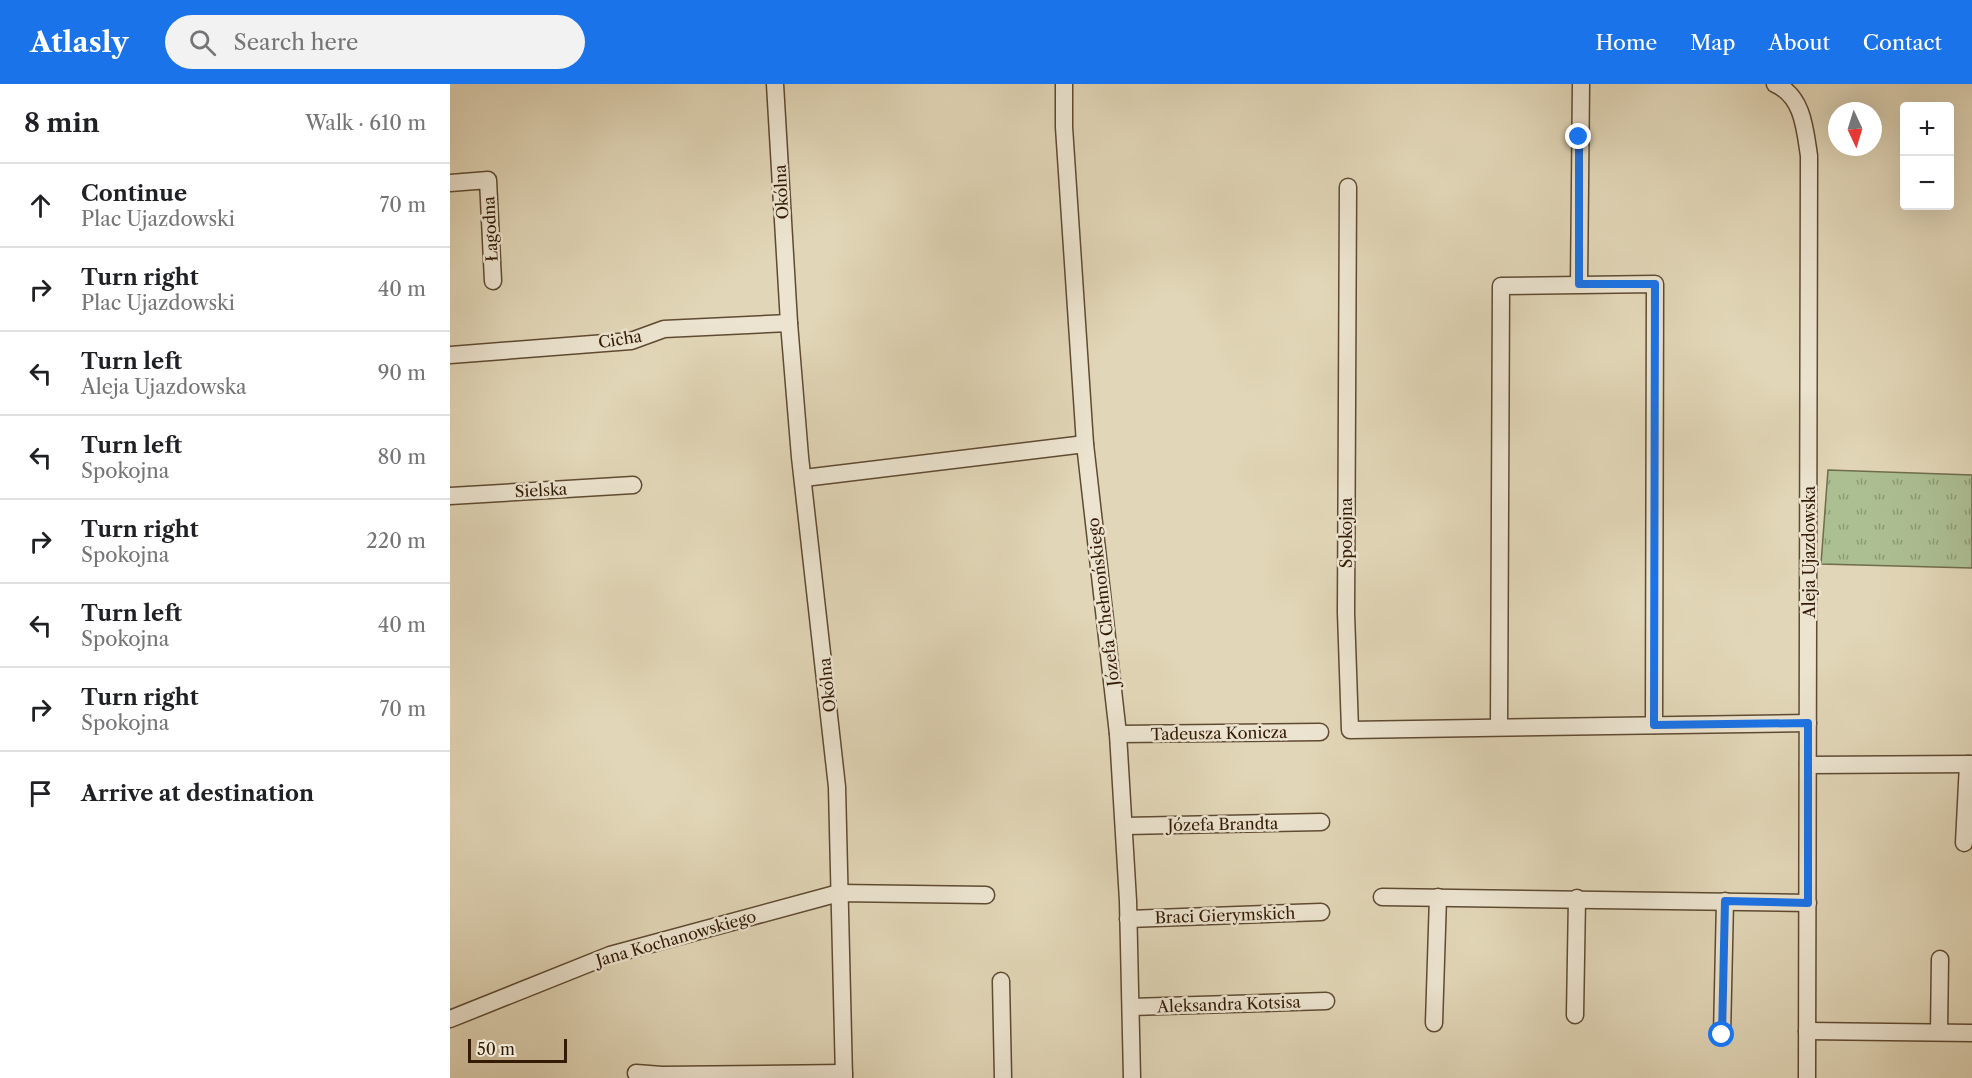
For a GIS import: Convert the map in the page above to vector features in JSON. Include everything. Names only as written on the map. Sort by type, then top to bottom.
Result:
[{"type":"street","name":"Okólna","points":[[775,84],[789,322],[800,457],[837,787],[844,1075]]},
{"type":"street","name":"Józefa Chełmońskiego","points":[[1064,84],[1064,127],[1085,444],[1118,734],[1125,825],[1132,1078]]},
{"type":"street","points":[[1579,284],[1581,84]]},
{"type":"street","name":"Aleja Ujazdowska","points":[[1775,84],[1792,95],[1801,113],[1809,156],[1807,1078]]},
{"type":"street","name":"Łagodna","points":[[450,183],[488,180],[493,281]]},
{"type":"street","name":"Spokojna","points":[[1348,187],[1346,613],[1350,730],[1808,723]]},
{"type":"street","points":[[1499,727],[1501,286],[1579,284],[1655,284],[1654,725]]},
{"type":"street","name":"Cicha","points":[[450,355],[631,341],[664,329],[789,322]]},
{"type":"street","points":[[804,478],[1085,444]]},
{"type":"street","name":"Sielska","points":[[450,496],[633,485]]},
{"type":"street","name":"Tadeusza Konicza","points":[[1118,734],[1320,732]]},
{"type":"street","points":[[1808,765],[1970,764],[1964,843]]},
{"type":"street","name":"Józefa Brandta","points":[[1125,825],[1321,822]]},
{"type":"street","points":[[839,893],[986,895]]},
{"type":"street","name":"Jana Kochanowskiego","points":[[450,1019],[610,955],[839,893]]},
{"type":"street","points":[[1382,897],[1808,903]]},
{"type":"street","points":[[1434,1023],[1438,897]]},
{"type":"street","points":[[1575,1015],[1577,898]]},
{"type":"street","points":[[1722,1035],[1725,901]]},
{"type":"street","name":"Braci Gierymskich","points":[[1128,919],[1321,912]]},
{"type":"street","points":[[1939,1032],[1940,959]]},
{"type":"street","points":[[1001,981],[1003,1078]]},
{"type":"street","name":"Aleksandra Kotsisa","points":[[1131,1007],[1326,1001]]},
{"type":"street","points":[[1807,1031],[1972,1033]]},
{"type":"street","points":[[636,1073],[844,1075]]},
{"type":"green space","points":[[1828,470],[1972,475],[1972,568],[1821,564]]},
{"type":"route","points":[[1579,137],[1579,284],[1655,284],[1654,725],[1808,723],[1808,903],[1725,901],[1722,1035]]}]
